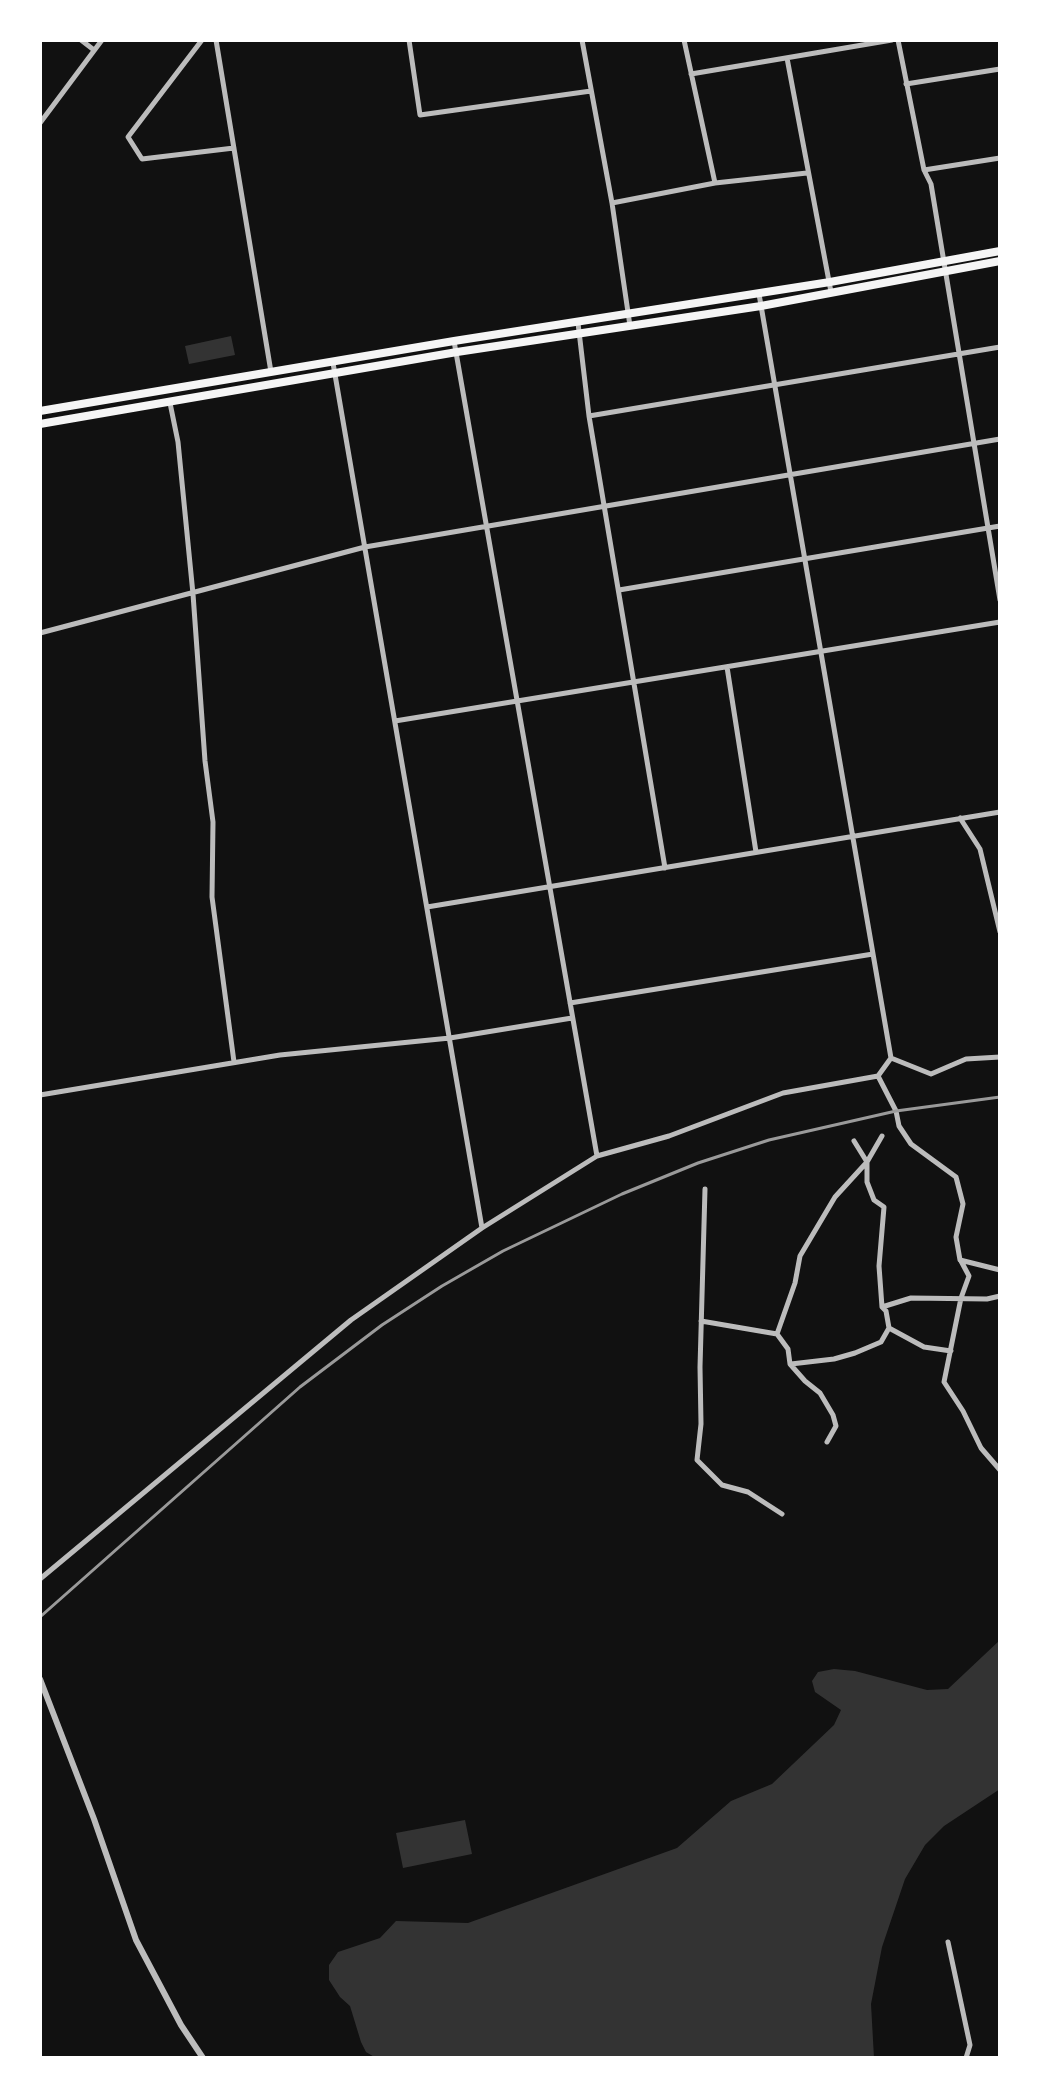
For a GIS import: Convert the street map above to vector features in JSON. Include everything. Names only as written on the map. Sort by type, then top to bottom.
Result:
[{"type":"main road","points":[[40,424],[457,352],[761,306],[831,287],[1000,251]]},
{"type":"main road","points":[[945,265],[1000,261]]},
{"type":"main road","points":[[40,411],[454,341],[759,294],[831,287]]},
{"type":"street","points":[[81,40],[94,50]]},
{"type":"street","points":[[40,123],[102,40]]},
{"type":"street","points":[[202,40],[128,137],[142,159],[234,148]]},
{"type":"street","points":[[216,40],[271,373]]},
{"type":"street","points":[[409,40],[420,115],[591,91]]},
{"type":"street","points":[[582,40],[612,203],[630,327]]},
{"type":"street","points":[[684,40],[715,183]]},
{"type":"street","points":[[691,74],[892,40]]},
{"type":"street","points":[[898,40],[924,170],[931,184],[1000,600]]},
{"type":"street","points":[[787,58],[831,287]]},
{"type":"street","points":[[906,84],[1000,69]]},
{"type":"street","points":[[924,170],[1000,158]]},
{"type":"street","points":[[612,203],[715,183],[807,173]]},
{"type":"street","points":[[40,1579],[351,1320],[482,1228],[597,1156],[669,1136],[783,1093],[878,1076],[891,1058],[759,294]]},
{"type":"street","points":[[578,323],[589,416],[665,868]]},
{"type":"street","points":[[454,341],[597,1156]]},
{"type":"street","points":[[589,416],[1000,347]]},
{"type":"street","points":[[333,363],[482,1228]]},
{"type":"street","points":[[170,403],[178,442],[213,822],[212,897],[234,1062]]},
{"type":"street","points":[[40,633],[365,547],[1000,439]]},
{"type":"street","points":[[619,590],[1000,526]]},
{"type":"street","points":[[395,721],[1000,622]]},
{"type":"street","points":[[727,667],[756,852]]},
{"type":"street","points":[[427,907],[1000,812]]},
{"type":"street","points":[[960,818],[980,849],[1000,932]]},
{"type":"street","points":[[570,1003],[873,954]]},
{"type":"street","points":[[40,1095],[280,1055],[450,1038],[572,1018]]},
{"type":"street","points":[[891,1058],[931,1074],[966,1059],[1000,1057]]},
{"type":"street","points":[[878,1076],[896,1111],[899,1126],[911,1144],[956,1177],[963,1204],[956,1237],[960,1260],[969,1276],[961,1298],[944,1382],[981,1448],[1000,1470]]},
{"type":"street","points":[[777,1334],[792,1294],[800,1256],[835,1197],[867,1162],[882,1136]]},
{"type":"street","points":[[790,1364],[834,1359],[855,1353],[881,1342],[889,1328],[886,1311],[882,1307],[879,1266],[884,1207],[874,1200],[867,1182],[867,1162],[854,1141]]},
{"type":"street","points":[[705,1189],[701,1424],[697,1460],[722,1485],[748,1492],[782,1514]]},
{"type":"street","points":[[960,1260],[1000,1270]]},
{"type":"street","points":[[882,1307],[911,1298],[987,1299],[1000,1296]]},
{"type":"street","points":[[701,1321],[777,1334],[788,1349],[790,1364],[820,1393],[833,1415],[836,1426],[827,1442]]},
{"type":"street","points":[[889,1328],[924,1347],[951,1351]]},
{"type":"street","points":[[40,1679],[136,1940],[181,2025],[203,2058]]},
{"type":"street","points":[[948,1942],[970,2045],[966,2058]]},
{"type":"shaded area","points":[[231,336],[235,355],[189,364],[185,346]]},
{"type":"shaded area","points":[[1000,1640],[1000,1789],[944,1826],[925,1845],[905,1879],[882,1947],[871,2004],[874,2058],[376,2058],[366,2052],[350,2006],[329,1980],[329,1965],[338,1952],[380,1938],[396,1921],[468,1923],[677,1848],[731,1801],[772,1784],[834,1725],[841,1710],[815,1692],[812,1681],[818,1672],[834,1669],[855,1671],[927,1690],[948,1689]]},
{"type":"shaded area","points":[[465,1820],[472,1854],[403,1868],[396,1833]]},
{"type":"railway","points":[[40,1617],[300,1387],[382,1325],[503,1251],[622,1194],[698,1163],[769,1140],[896,1111],[1000,1097]]}]
